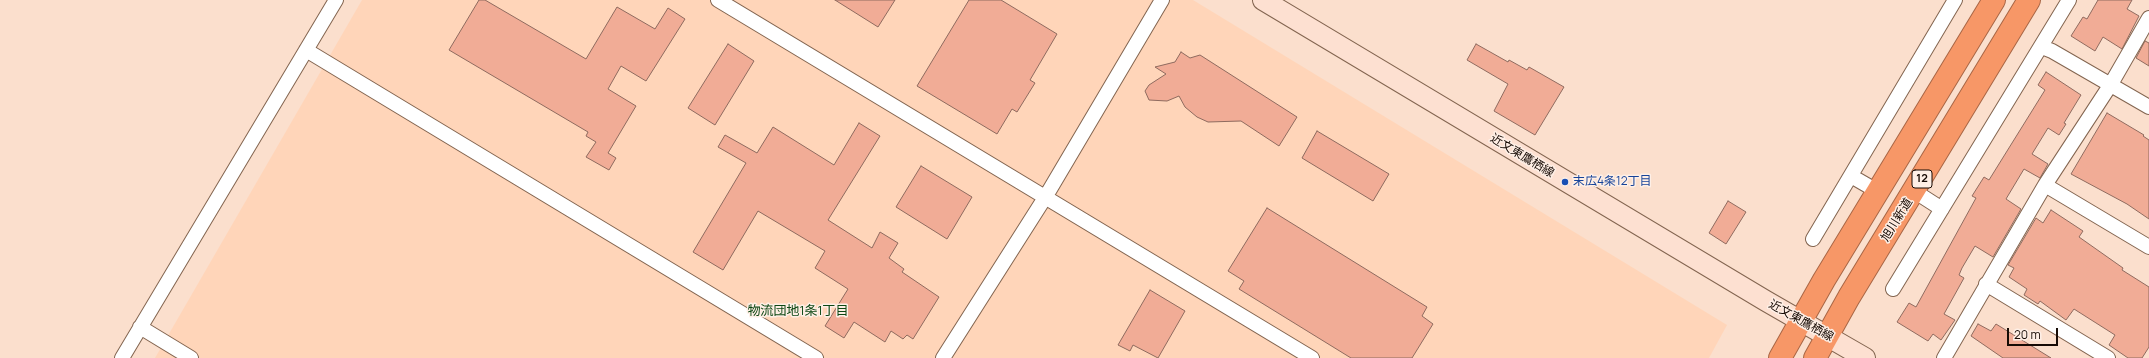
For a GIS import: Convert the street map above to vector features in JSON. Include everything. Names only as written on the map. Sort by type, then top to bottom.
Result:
[{"type":"highway","points":[[1780,358],[1877,191],[1994,0]]},
{"type":"highway","name":"旭川新道","points":[[1815,358],[2029,0]]},
{"type":"street","points":[[122,358],[336,0]]},
{"type":"street","points":[[718,0],[1046,196],[1312,358]]},
{"type":"street","points":[[943,358],[1046,196],[1162,0]]},
{"type":"street","name":"近文東鷹栖線","points":[[1264,0],[1800,322],[1866,358]]},
{"type":"street","points":[[1813,239],[1956,0]]},
{"type":"street","points":[[1893,288],[2042,47],[2069,0]]},
{"type":"street","points":[[1944,358],[2045,185],[2111,84],[2149,18]]},
{"type":"street","points":[[2042,47],[2111,84],[2149,107]]},
{"type":"street","points":[[306,50],[816,358]]},
{"type":"street","points":[[1851,176],[1877,191]]},
{"type":"street","points":[[2045,185],[2149,247]]},
{"type":"street","points":[[1914,191],[1942,209]]},
{"type":"street","points":[[1986,284],[2108,358]]},
{"type":"street","points":[[140,327],[191,358]]},
{"type":"shaded area","points":[[362,0],[1193,0],[1727,325],[1709,358],[155,358]]},
{"type":"building","points":[[479,0],[485,0],[586,59],[617,7],[655,29],[668,8],[685,19],[646,81],[621,66],[608,89],[636,106],[608,153],[616,158],[609,170],[586,157],[596,142],[586,136],[588,132],[449,50]]},
{"type":"building","points":[[835,0],[895,0],[878,27]]},
{"type":"building","points":[[969,0],[1001,0],[1057,34],[1030,80],[1035,83],[1017,112],[1012,109],[997,134],[917,86]]},
{"type":"building","points":[[2098,0],[2132,0],[2127,9],[2139,16],[2122,49],[2103,37],[2095,51],[2071,36],[2083,17],[2087,19]]},
{"type":"building","points":[[2145,41],[2149,43],[2149,66],[2136,58]]},
{"type":"building","points":[[728,44],[754,61],[715,125],[688,108]]},
{"type":"building","points":[[1476,44],[1508,62],[1509,60],[1527,70],[1529,67],[1564,87],[1535,135],[1494,111],[1508,84],[1467,60]]},
{"type":"building","points":[[1181,52],[1190,58],[1200,55],[1297,117],[1279,146],[1241,121],[1208,122],[1197,117],[1185,107],[1179,96],[1167,101],[1149,100],[1145,91],[1149,85],[1166,74],[1155,67],[1175,62]]},
{"type":"building","points":[[2046,72],[2081,95],[2064,123],[2066,124],[2059,135],[2048,128],[2032,154],[2048,164],[2040,178],[2024,169],[2006,199],[2021,209],[1993,257],[1975,246],[1962,268],[1959,275],[1964,278],[1944,314],[1955,320],[1941,340],[1933,334],[1928,341],[1897,322],[1909,303],[1916,307],[1976,198],[1972,196],[1984,177],[1989,180],[2045,90],[2038,85]]},
{"type":"building","points":[[2107,113],[2144,135],[2143,136],[2149,140],[2149,219],[2127,204],[2071,174]]},
{"type":"building","points":[[859,123],[880,136],[828,220],[872,248],[880,232],[898,243],[889,258],[904,269],[902,272],[939,297],[913,339],[907,335],[903,339],[891,331],[885,342],[854,322],[844,338],[825,326],[848,289],[815,268],[825,251],[758,211],[723,270],[693,252],[746,163],[718,147],[725,135],[757,153],[773,127],[834,165]]},
{"type":"building","points":[[1317,131],[1389,174],[1373,201],[1302,158]]},
{"type":"building","points":[[921,166],[972,197],[947,239],[896,207]]},
{"type":"building","points":[[1728,201],[1746,212],[1726,244],[1709,233]]},
{"type":"building","points":[[1267,208],[1427,307],[1422,316],[1433,324],[1412,358],[1351,358],[1239,289],[1244,281],[1228,271]]},
{"type":"building","points":[[2051,210],[2083,231],[2079,237],[2123,268],[2122,270],[2149,287],[2149,347],[2142,358],[2128,358],[2109,345],[2115,335],[2074,309],[2066,320],[2040,301],[2038,304],[2024,295],[2027,289],[2009,277],[2014,268],[2008,265],[2036,218],[2043,223]]},
{"type":"building","points":[[1150,290],[1185,311],[1158,358],[1133,345],[1130,351],[1118,345]]},
{"type":"building","points":[[1978,324],[1991,331],[1996,324],[2051,358],[2003,358],[1971,336]]},
{"type":"place","name":"末広4条12丁目","points":[[1565,182]]},
{"type":"district","name":"物流団地1条1丁目","points":[[798,311]]}]
